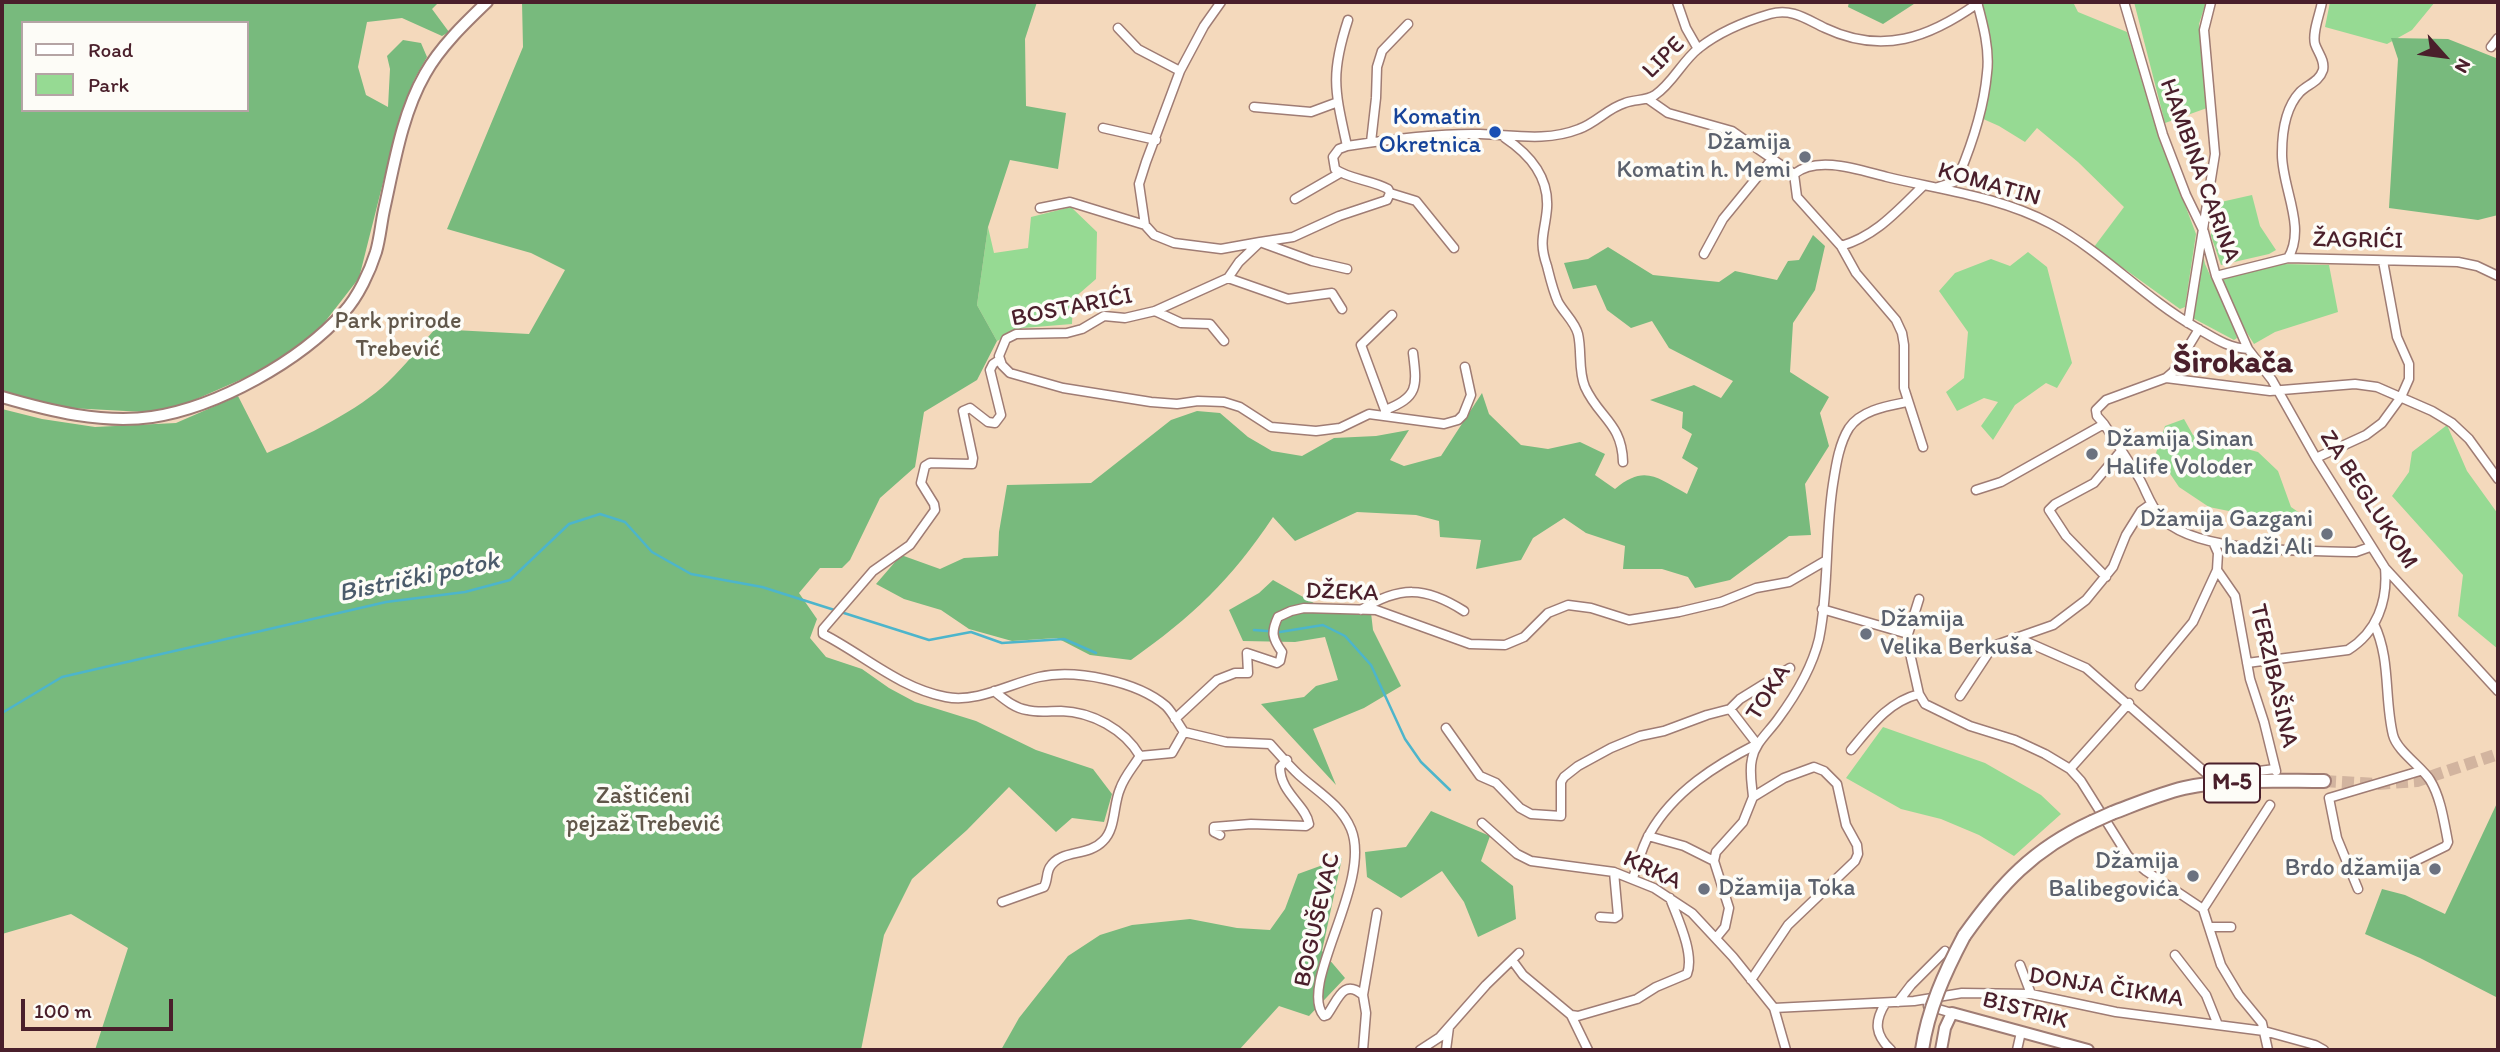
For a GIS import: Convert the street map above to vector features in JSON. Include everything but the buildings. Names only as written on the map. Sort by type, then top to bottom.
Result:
[{"type":"main road","points":[[2,397],[48,411],[100,418],[150,417],[187,410],[270,373],[318,337],[346,311],[376,251],[408,113],[425,74],[439,53],[487,2]]},
{"type":"main road","name":"M-5","points":[[1922,1050],[1932,1008],[1944,976],[1965,936],[2001,887],[2032,857],[2071,831],[2112,813],[2185,788],[2277,775],[2324,781]]},
{"type":"main road","name":"BISTRIK","points":[[1941,1050],[1945,1028],[1952,1013],[2088,1050]]},
{"type":"street","points":[[1221,2],[1204,26],[1180,71],[1139,184],[1145,225],[1154,236],[1174,243],[1221,249],[1293,237],[1339,216],[1382,203],[1390,198],[1390,193]]},
{"type":"street","points":[[1677,2],[1686,28],[1698,49]]},
{"type":"street","points":[[1933,188],[1954,182],[1959,175],[1982,98],[1988,72],[1978,2]]},
{"type":"street","name":"LIPE","points":[[1648,99],[1670,82],[1698,49],[1740,25],[1772,14],[1798,14],[1847,37],[1869,42],[1888,42],[1928,32],[1978,2]]},
{"type":"street","name":"HAMBINA CARINA","points":[[2124,2],[2164,135],[2186,195],[2204,232],[2216,276],[2248,349]]},
{"type":"street","points":[[2188,323],[2215,154],[2204,30],[2211,2]]},
{"type":"street","points":[[2288,258],[2296,239],[2281,157],[2282,132],[2294,99],[2302,90],[2317,81],[2322,73],[2324,64],[2315,37],[2322,2]]},
{"type":"street","points":[[1347,146],[1335,89],[1335,71],[1339,46],[1348,20]]},
{"type":"street","points":[[1371,142],[1377,67],[1382,51],[1408,24]]},
{"type":"street","points":[[1118,28],[1138,49],[1180,71]]},
{"type":"street","points":[[2491,47],[2498,38]]},
{"type":"street","points":[[1454,248],[1416,201],[1390,193],[1383,186],[1340,173],[1333,165],[1339,149],[1371,142],[1434,135],[1480,134],[1537,138],[1576,131],[1591,125],[1622,104],[1648,99],[1668,113],[1732,131],[1794,174],[1797,197],[1840,246],[1856,273],[1896,320],[1904,345],[1904,388],[1923,447]]},
{"type":"street","points":[[1254,107],[1311,112],[1338,102]]},
{"type":"street","points":[[1103,128],[1156,140]]},
{"type":"street","points":[[1502,136],[1523,150],[1538,169],[1547,207],[1541,243],[1544,258],[1559,303],[1577,330],[1582,381],[1592,400],[1615,429],[1622,445],[1623,462]]},
{"type":"street","points":[[1704,254],[1723,219],[1772,159]]},
{"type":"street","name":"KOMATIN","points":[[1794,174],[1802,168],[1827,165],[1856,169],[2016,208],[2051,225],[2084,246],[2160,305],[2188,323],[2226,345],[2248,349]]},
{"type":"street","points":[[1295,199],[1340,173]]},
{"type":"street","points":[[1840,246],[1859,240],[1885,223],[1923,186]]},
{"type":"street","points":[[1040,208],[1070,202],[1145,225]]},
{"type":"street","points":[[1260,242],[1312,261],[1347,269]]},
{"type":"street","name":"BOSTARIĆI","points":[[1260,242],[1239,262],[1228,278],[1155,311],[1125,318],[1104,316],[1082,329],[1067,333],[1016,334],[1006,339],[1001,346],[999,360],[1006,370],[1016,375],[1075,390],[1177,404],[1198,401],[1224,402],[1240,407],[1262,423],[1280,428],[1317,431],[1340,428],[1369,414],[1386,413],[1444,424],[1458,421],[1471,395],[1465,368]]},
{"type":"street","name":"ŽAGRIĆI","points":[[2216,276],[2288,258],[2458,262],[2477,266],[2498,276]]},
{"type":"street","points":[[2316,458],[2366,435],[2382,423],[2401,397],[2409,379],[2409,364],[2397,337],[2383,261]]},
{"type":"street","points":[[1228,278],[1288,299],[1332,293],[1342,309]]},
{"type":"street","points":[[1155,311],[1181,323],[1210,324],[1224,341]]},
{"type":"street","points":[[1392,315],[1361,345],[1386,413],[1405,402],[1413,391],[1416,382],[1413,354]]},
{"type":"street","points":[[2199,329],[2173,372],[2166,378],[2106,400],[2096,410],[2097,416],[2140,480],[2158,514],[2176,529],[2214,544],[2264,549],[2357,552],[2370,547]]},
{"type":"street","name":"ZA BEGLUKOM","points":[[2248,349],[2279,391],[2316,458],[2385,568],[2498,691]]},
{"type":"street","points":[[999,360],[990,370],[1001,415],[999,421],[988,422],[970,408],[963,411],[973,463],[930,463],[925,466],[921,483],[935,510],[910,545],[873,571],[822,629],[823,634],[893,678],[946,697],[976,696],[1041,677],[1098,677],[1123,684],[1167,707],[1184,732],[1172,753],[1140,757]]},
{"type":"street","points":[[2166,378],[2279,391],[2367,384],[2432,411],[2452,423],[2469,439],[2498,479]]},
{"type":"street","name":"TOKA","points":[[1753,797],[1751,761],[1757,744],[1794,696],[1810,666],[1819,639],[1828,514],[1836,464],[1849,429],[1869,412],[1907,402]]},
{"type":"street","points":[[1976,490],[2001,482],[2104,424]]},
{"type":"street","points":[[2106,577],[2066,536],[2049,510],[2094,483],[2121,451]]},
{"type":"street","points":[[1960,696],[1993,646],[2053,625],[2074,611],[2106,577],[2134,521],[2141,510],[2151,503]]},
{"type":"street","name":"TERZIBAŠINA","points":[[2214,544],[2218,553],[2217,570],[2235,596],[2247,663],[2277,775]]},
{"type":"street","name":"DŽEKA","points":[[1175,719],[1217,680],[1235,673],[1248,673],[1247,653],[1277,663],[1280,661],[1282,652],[1272,631],[1278,617],[1291,611],[1304,608],[1385,613],[1438,634],[1470,644],[1492,647],[1517,642],[1548,613],[1568,605],[1591,608],[1629,620],[1679,612],[1721,602],[1756,588],[1789,582],[1825,562]]},
{"type":"street","points":[[2247,663],[2348,650],[2362,641],[2374,624],[2387,589],[2385,568]]},
{"type":"street","points":[[2140,685],[2193,622],[2217,570]]},
{"type":"street","points":[[1361,610],[1382,597],[1402,591],[1441,599],[1464,611]]},
{"type":"street","points":[[1919,599],[1908,634],[1910,658],[1919,694],[1925,704],[1948,716],[2015,740],[2070,769],[2128,856],[2147,872],[2203,909],[2221,965],[2239,995],[2262,1023],[2267,1050]]},
{"type":"street","points":[[1822,610],[1908,634]]},
{"type":"street","points":[[2374,624],[2384,651],[2393,738],[2420,771],[2429,777],[2443,814],[2448,842],[2446,846],[2403,867]]},
{"type":"street","points":[[2018,638],[2087,668],[2206,773],[2217,776],[2277,775]]},
{"type":"street","points":[[1446,728],[1480,776],[1496,783],[1520,808],[1531,814],[1560,816],[1561,782],[1577,765],[1640,736],[1664,731],[1730,709],[1740,699],[1790,668]]},
{"type":"street","points":[[994,691],[1014,706],[1028,710],[1079,712],[1094,717],[1127,740],[1140,757]]},
{"type":"street","points":[[1851,750],[1889,708],[1919,694]]},
{"type":"street","points":[[2070,769],[2129,703]]},
{"type":"street","points":[[1633,878],[1648,836],[1672,804],[1693,783],[1757,744],[1730,709]]},
{"type":"street","name":"BOGUŠEVAC","points":[[1184,732],[1226,742],[1270,744],[1292,768],[1340,810],[1352,830],[1355,851],[1348,897],[1319,983],[1319,1009],[1324,1016],[1327,1015],[1349,988],[1355,988],[1363,995]]},
{"type":"street","points":[[1002,902],[1044,887],[1048,869],[1056,859],[1065,855],[1082,854],[1103,842],[1110,831],[1120,789],[1140,757]]},
{"type":"street","name":"BOGUŠEVAC","points":[[1220,835],[1214,832],[1214,827],[1309,824],[1308,818],[1288,792],[1281,777],[1280,767],[1287,760]]},
{"type":"street","points":[[1716,938],[1725,928],[1729,908],[1714,861],[1718,847],[1743,821],[1753,797],[1784,778],[1814,767],[1824,771],[1837,784],[1846,825],[1857,845],[1858,854],[1855,861],[1788,925],[1751,980]]},
{"type":"street","points":[[2358,889],[2337,838],[2329,798],[2420,771]]},
{"type":"street","points":[[2203,909],[2270,805]]},
{"type":"street","name":"KRKA","points":[[1482,823],[1517,854],[1531,861],[1614,872],[1633,878],[1669,897],[1692,913],[1716,938],[1774,1008]]},
{"type":"street","points":[[1648,836],[1684,846],[1714,861]]},
{"type":"street","points":[[1600,918],[1618,916],[1614,872]]},
{"type":"street","points":[[1571,1015],[1578,1016],[1637,999],[1656,987],[1687,974],[1689,968],[1682,928],[1669,897]]},
{"type":"street","points":[[1363,1050],[1366,1013],[1363,995],[1377,913]]},
{"type":"street","points":[[2209,927],[2231,927]]},
{"type":"street","points":[[1898,1002],[1910,985],[1945,951]]},
{"type":"street","points":[[1420,1050],[1449,1027],[1519,953]]},
{"type":"street","points":[[2175,955],[2206,995],[2218,1025]]},
{"type":"street","points":[[1512,960],[1523,975],[1571,1015],[1588,1050]]},
{"type":"street","points":[[2020,965],[2031,994]]},
{"type":"street","name":"DONJA ČIKMA","points":[[1774,1008],[1885,1004],[1962,993],[2031,994],[2116,1012],[2264,1031],[2315,1045],[2323,1050]]},
{"type":"street","name":"BISTRIK","points":[[1914,1001],[1952,1013]]},
{"type":"street","points":[[1885,1004],[1877,1017],[1877,1027],[1879,1036],[1891,1050]]},
{"type":"street","points":[[1774,1008],[1786,1050]]},
{"type":"street","points":[[1446,1050],[1449,1027]]},
{"type":"street","points":[[2017,1050],[2021,1032]]},
{"type":"green space","points":[[2,2],[439,2],[432,9],[449,32],[442,36],[402,18],[367,22],[358,67],[366,95],[388,107],[390,69],[387,56],[403,40],[421,43],[427,57],[414,80],[399,119],[359,278],[314,336],[265,369],[183,405],[145,412],[50,407],[2,393]]},
{"type":"green space","name":"Zaštićeni pejzaž Trebević","points":[[522,2],[1037,2],[1025,39],[1026,106],[1066,113],[1058,169],[1010,160],[988,227],[977,305],[997,341],[977,380],[924,412],[915,467],[880,498],[850,560],[842,568],[820,568],[799,593],[817,619],[810,638],[826,657],[862,669],[915,702],[976,721],[1036,750],[1093,769],[1112,794],[1104,822],[1072,818],[1056,832],[1009,787],[967,830],[912,879],[884,935],[861,1050],[95,1050],[128,948],[71,914],[2,934],[2,409],[42,419],[95,427],[176,423],[238,396],[267,453],[362,403],[388,382],[435,329],[529,334],[565,270],[531,253],[447,229],[523,47]]},
{"type":"green space","points":[[1849,2],[1917,2],[1883,24],[1848,7]]},
{"type":"green space","points":[[1982,2],[2073,2],[2078,12],[2127,32],[2156,128],[2196,234],[2185,307],[2180,309],[2094,247],[2124,207],[2078,162],[2037,128],[2025,142],[1981,118],[1992,66]]},
{"type":"green space","points":[[2134,2],[2206,2],[2199,24],[2207,108],[2165,123]]},
{"type":"green space","points":[[2330,2],[2435,2],[2412,30],[2387,44],[2325,27]]},
{"type":"green space","points":[[2391,38],[2448,39],[2498,57],[2498,215],[2478,220],[2389,208],[2398,59]]},
{"type":"green space","points":[[2252,195],[2260,226],[2276,250],[2221,265],[2211,236],[2212,204]]},
{"type":"green space","points":[[1071,207],[1097,232],[1096,279],[1073,299],[1072,324],[1023,328],[997,341],[977,305],[988,227],[994,253],[1028,248],[1031,217]]},
{"type":"green space","points":[[1813,235],[1825,246],[1815,290],[1793,323],[1790,372],[1829,397],[1820,413],[1829,446],[1805,484],[1811,535],[1789,536],[1730,580],[1695,588],[1688,577],[1662,569],[1623,569],[1625,546],[1586,533],[1564,518],[1533,538],[1521,560],[1476,569],[1481,540],[1440,537],[1439,521],[1416,515],[1357,512],[1295,541],[1273,517],[1226,579],[1192,612],[1131,660],[1090,655],[1057,638],[1012,641],[969,629],[941,610],[904,599],[876,584],[901,555],[940,569],[964,558],[998,556],[1007,485],[1091,483],[1171,420],[1197,411],[1220,413],[1248,437],[1272,451],[1302,456],[1334,438],[1376,436],[1409,430],[1390,460],[1404,466],[1441,456],[1482,393],[1489,414],[1521,445],[1548,449],[1580,442],[1605,454],[1595,475],[1615,489],[1625,481],[1643,475],[1659,479],[1687,494],[1698,468],[1682,458],[1692,434],[1682,428],[1683,412],[1650,400],[1694,385],[1721,398],[1733,381],[1669,348],[1652,321],[1631,328],[1607,310],[1596,285],[1573,289],[1564,263],[1588,259],[1608,247],[1653,275],[1719,282],[1735,271],[1777,280],[1788,261],[1799,260]]},
{"type":"green space","points":[[2202,250],[2205,264],[2236,333],[2237,338],[2234,340],[2189,316]]},
{"type":"green space","points":[[2028,252],[2047,267],[2072,363],[2057,388],[2046,383],[2015,405],[1993,440],[1981,426],[1998,402],[1984,398],[1957,411],[1946,392],[1964,378],[1968,332],[1939,291],[1955,273],[1991,259],[2010,266]]},
{"type":"green space","points":[[2284,264],[2329,265],[2338,312],[2275,332],[2254,344],[2222,281],[2224,278]]},
{"type":"green space","points":[[2184,419],[2193,435],[2258,452],[2278,471],[2291,507],[2304,516],[2298,525],[2209,507],[2179,487],[2156,453],[2165,426]]},
{"type":"green space","points":[[2447,425],[2467,471],[2498,514],[2498,649],[2458,616],[2463,575],[2392,496],[2409,472],[2412,452]]},
{"type":"green space","points":[[1273,580],[1328,611],[1370,604],[1373,630],[1401,686],[1364,708],[1313,729],[1336,785],[1261,704],[1304,697],[1316,686],[1338,680],[1325,637],[1295,642],[1243,641],[1229,610],[1259,593]]},
{"type":"green space","points":[[1883,727],[1985,763],[2041,795],[2061,814],[2014,856],[1979,835],[1941,819],[1901,809],[1846,778]]},
{"type":"green space","points":[[2498,801],[2498,998],[2420,958],[2365,934],[2382,889],[2405,895],[2445,914]]},
{"type":"green space","points":[[1431,811],[1490,836],[1481,861],[1513,886],[1516,919],[1478,937],[1464,902],[1442,871],[1401,898],[1367,877],[1365,852],[1406,847]]},
{"type":"green space","points":[[1342,858],[1322,951],[1345,978],[1309,1016],[1279,1006],[1239,1050],[1001,1050],[1019,1018],[1068,956],[1100,935],[1132,925],[1190,919],[1237,928],[1270,930],[1285,909],[1298,874]]},
{"type":"waterway","name":"Bistrički potok","points":[[2,713],[62,677],[386,602],[465,592],[510,580],[569,524],[600,514],[625,522],[652,552],[691,574],[762,587],[929,640],[971,632],[1002,643],[1064,639],[1096,653]]},
{"type":"waterway","name":"Bistrički potok","points":[[1254,630],[1280,632],[1323,625],[1345,636],[1371,665],[1405,739],[1421,762],[1450,790]]},
{"type":"tunnel","points":[[2324,781],[2378,784],[2417,781],[2498,754]]},
{"type":"place","name":"Komatin Okretnica","points":[[1495,132]]},
{"type":"place","name":"Džamija Komatin h. Memi","points":[[1805,157]]},
{"type":"place","name":"Džamija Sinan Halife Voloder","points":[[2092,454]]},
{"type":"place","name":"Džamija Gazgani hadži Ali","points":[[2327,534]]},
{"type":"place","name":"Džamija Velika Berkuša","points":[[1866,634]]},
{"type":"place","name":"Brdo džamija","points":[[2435,869]]},
{"type":"place","name":"Džamija Balibegovića","points":[[2193,876]]},
{"type":"place","name":"Džamija Toka","points":[[1704,889]]},
{"type":"district","name":"Širokača","points":[[2233,364]]},
{"type":"park label","name":"Park prirode Trebević","points":[[398,336]]}]
